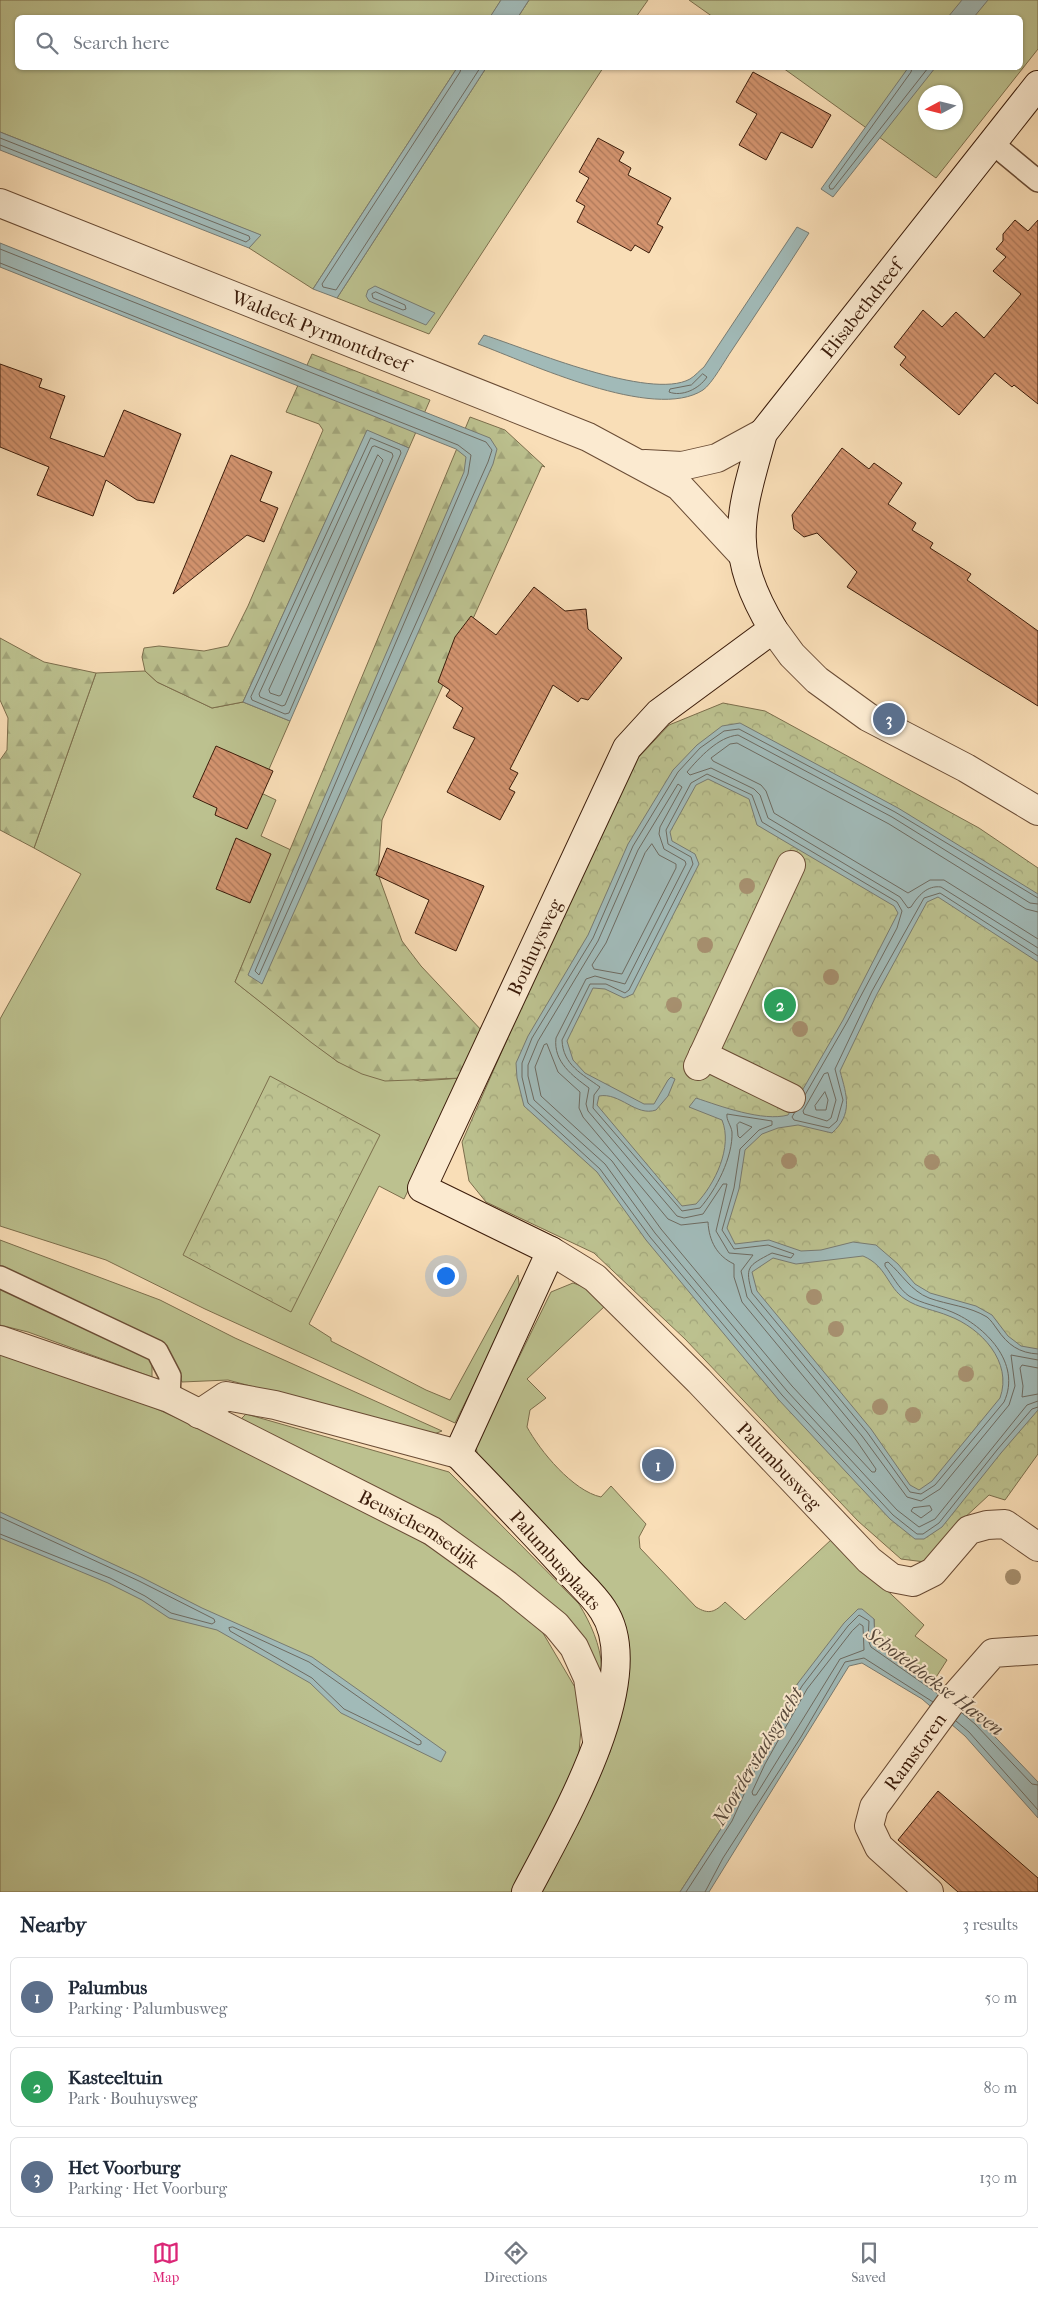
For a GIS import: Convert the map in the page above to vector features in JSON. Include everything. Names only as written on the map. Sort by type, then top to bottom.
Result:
[{"type":"street","name":"Elisabethdreef","points":[[742,554],[741,522],[746,493],[762,433],[1038,85]]},
{"type":"street","name":"Waldeck Pyrmontdreef","points":[[0,203],[588,437],[679,486],[742,554]]},
{"type":"street","name":"Waldeck Pyrmontdreef","points":[[638,464],[682,466],[717,458],[762,433]]},
{"type":"street","points":[[742,554],[751,587],[773,629],[792,655],[817,680],[868,717],[966,768],[1038,811]]},
{"type":"street","name":"Bouhuysweg","points":[[550,1252],[422,1188],[627,748],[659,714],[773,629]]},
{"type":"street","points":[[791,864],[701,1060],[791,1098]]},
{"type":"street","points":[[199,1414],[226,1396],[275,1405],[458,1454],[550,1252]]},
{"type":"street","name":"Palumbusweg","points":[[550,1252],[596,1278],[699,1381],[863,1553],[892,1578],[913,1582],[933,1572],[969,1530],[987,1525],[1005,1524],[1030,1542]]},
{"type":"street","name":"Beusichemsedijk","points":[[0,1340],[169,1398],[432,1531],[508,1585],[556,1625],[574,1647],[588,1678],[597,1741],[591,1764],[579,1791],[526,1892]]},
{"type":"street","name":"Palumbusplaats","points":[[458,1454],[604,1610],[612,1632],[617,1663],[612,1696],[597,1741]]},
{"type":"street","name":"Ramstoren","points":[[929,1892],[879,1848],[870,1826],[874,1807],[957,1694],[993,1653],[1038,1650]]},
{"type":"lane","points":[[992,143],[1038,181]]},
{"type":"lane","points":[[0,1277],[157,1351],[170,1376],[169,1398]]},
{"type":"green space","points":[[0,0],[501,0],[492,15],[15,15],[15,70],[456,70],[313,289],[249,248],[260,235],[0,132]]},
{"type":"green space","points":[[529,0],[648,0],[637,15],[519,15]]},
{"type":"green space","points":[[689,0],[1038,0],[1038,49],[1023,68],[1023,15],[710,15]]},
{"type":"green space","points":[[485,70],[602,70],[429,334],[337,298]]},
{"type":"green space","points":[[786,70],[1021,70],[936,178]]},
{"type":"green space","points":[[312,354],[430,400],[409,448],[367,431],[243,702],[212,708],[157,682],[145,671],[142,657],[144,648],[159,646],[204,651],[228,646],[248,606],[323,430],[319,424],[286,412]]},
{"type":"green space","points":[[470,417],[505,430],[545,467],[542,466],[382,820],[378,874],[402,941],[421,966],[484,1033],[462,1078],[385,1081],[362,1074],[338,1062],[235,982]]},
{"type":"green space","points":[[0,638],[44,662],[96,673],[34,848],[0,830],[0,760],[7,750],[8,718],[0,700]]},
{"type":"green space","points":[[145,671],[157,682],[212,708],[243,702],[290,721],[259,792],[276,800],[261,836],[291,850],[235,982],[338,1062],[420,1081],[462,1078],[404,1199],[379,1186],[309,1324],[331,1338],[331,1341],[426,1390],[450,1400],[518,1275],[520,1292],[455,1423],[205,1309],[106,1260],[0,1226],[0,1019],[81,874],[34,848],[96,673]]},
{"type":"green space","points":[[723,703],[765,711],[979,828],[1038,868],[1038,1454],[1005,1500],[989,1495],[947,1534],[925,1562],[901,1559],[858,1521],[685,1339],[594,1253],[486,1202],[469,1181],[462,1142],[610,805],[638,758],[669,725]]},
{"type":"green space","points":[[270,1076],[380,1135],[291,1312],[183,1255]]},
{"type":"green space","points":[[0,1240],[160,1300],[235,1338],[442,1431],[426,1437],[321,1405],[228,1380],[182,1382],[170,1353],[0,1269]]},
{"type":"green space","points":[[573,1283],[587,1288],[605,1306],[527,1379],[546,1398],[530,1410],[527,1427],[558,1469],[579,1487],[601,1497],[611,1486],[646,1524],[639,1537],[640,1548],[696,1607],[708,1612],[718,1608],[725,1602],[745,1620],[832,1539],[924,1625],[915,1636],[947,1660],[933,1682],[875,1643],[874,1619],[798,1683],[755,1759],[728,1818],[680,1892],[541,1892],[579,1822],[610,1752],[617,1722],[627,1644],[478,1460],[476,1445],[551,1292]]},
{"type":"green space","points":[[0,1289],[152,1358],[152,1377],[28,1332],[0,1325]]},
{"type":"green space","points":[[0,1350],[97,1382],[188,1423],[409,1534],[473,1574],[540,1628],[576,1689],[581,1729],[579,1752],[572,1773],[512,1892],[0,1892]]},
{"type":"green space","points":[[246,1414],[449,1472],[579,1604],[594,1635],[602,1668],[598,1671],[578,1641],[239,1421]]},
{"type":"water","points":[[501,0],[529,0],[519,15],[491,15]]},
{"type":"water","points":[[962,0],[988,0],[976,15],[950,15]]},
{"type":"water","points":[[456,70],[485,70],[337,298],[313,289]]},
{"type":"water","points":[[907,70],[933,70],[922,85],[918,85],[918,90],[833,197],[821,189]]},
{"type":"water","points":[[0,132],[261,235],[249,248],[0,150]]},
{"type":"water","points":[[797,227],[809,233],[718,372],[703,390],[681,398],[654,399],[624,395],[559,375],[478,344],[484,335],[588,370],[647,383],[671,384],[690,379],[704,367]]},
{"type":"water","points":[[0,243],[490,438],[497,449],[493,464],[262,984],[248,975],[464,472],[466,457],[456,449],[0,267]]},
{"type":"water","points":[[375,286],[435,313],[426,325],[369,301],[366,296],[368,290]]},
{"type":"water","points":[[367,430],[409,448],[290,721],[243,702]]},
{"type":"water","points":[[740,723],[898,808],[1038,894],[1038,962],[938,897],[927,902],[877,994],[840,1071],[845,1089],[846,1112],[839,1126],[832,1133],[798,1125],[778,1128],[762,1134],[745,1150],[739,1189],[727,1228],[735,1244],[769,1240],[801,1251],[821,1250],[853,1242],[876,1245],[898,1264],[915,1284],[930,1293],[976,1306],[992,1315],[1008,1336],[1021,1346],[1038,1349],[1038,1410],[942,1527],[924,1539],[915,1539],[890,1519],[778,1399],[646,1240],[597,1172],[524,1106],[517,1078],[516,1063],[528,1036],[588,935],[628,844],[673,770],[697,745],[722,726]],"holes":[[[708,779],[749,799],[757,825],[894,906],[898,913],[843,1020],[788,1115],[778,1117],[754,1115],[696,1098],[689,1107],[722,1120],[725,1142],[720,1165],[710,1186],[696,1204],[682,1206],[597,1105],[599,1096],[607,1096],[614,1097],[635,1108],[649,1111],[656,1110],[668,1096],[675,1079],[671,1077],[668,1080],[654,1104],[644,1104],[585,1073],[573,1060],[567,1041],[593,988],[605,989],[624,998],[633,994],[699,864],[695,854],[672,841],[670,832],[696,785]],[[863,1256],[877,1265],[894,1289],[905,1299],[915,1305],[961,1321],[983,1338],[998,1359],[1002,1372],[1003,1385],[1000,1398],[932,1481],[919,1490],[910,1485],[871,1429],[757,1291],[752,1272],[773,1258],[796,1264]]]},
{"type":"water","points":[[0,1512],[141,1577],[202,1608],[312,1657],[446,1752],[441,1762],[341,1713],[310,1683],[217,1630],[169,1618],[142,1600],[108,1583],[0,1538]]},
{"type":"water","name":"Noorderstadsgracht","points":[[858,1609],[862,1609],[874,1619],[875,1643],[933,1684],[979,1720],[1038,1782],[1038,1818],[965,1736],[922,1699],[862,1663],[849,1666],[709,1892],[680,1892],[728,1818],[755,1759],[798,1683],[844,1623]]},
{"type":"building","points":[[753,72],[831,115],[812,148],[781,132],[766,160],[739,145],[757,114],[736,102]]},
{"type":"building","points":[[598,138],[624,152],[619,161],[631,168],[628,175],[671,198],[657,224],[663,227],[649,253],[635,245],[631,251],[577,222],[585,206],[576,201],[589,178],[579,172]]},
{"type":"building","points":[[1015,220],[1028,231],[1038,220],[1038,404],[995,373],[959,415],[900,365],[906,357],[894,347],[923,310],[942,327],[956,312],[984,338],[1021,294],[993,271],[1006,257],[996,249],[1003,241],[1003,234]]},
{"type":"building","points":[[0,364],[42,379],[39,387],[65,396],[50,438],[104,457],[124,410],[181,434],[154,503],[137,500],[106,480],[93,516],[37,495],[49,467],[0,447]]},
{"type":"building","points":[[842,448],[869,469],[874,463],[902,483],[888,504],[916,523],[912,530],[933,543],[930,548],[971,574],[967,580],[1038,631],[1038,706],[847,587],[857,572],[817,533],[804,537],[794,529],[792,515]]},
{"type":"building","points":[[231,455],[272,472],[260,501],[278,508],[264,542],[247,535],[173,594]]},
{"type":"building","points":[[534,587],[565,611],[586,609],[588,629],[622,658],[588,700],[581,698],[578,702],[553,685],[510,769],[518,773],[509,789],[515,792],[500,820],[447,792],[475,738],[453,728],[463,708],[446,696],[450,690],[438,682],[455,637],[471,616],[496,635]]},
{"type":"building","points":[[216,746],[273,771],[247,829],[215,815],[217,808],[193,797]]},
{"type":"building","points":[[236,838],[271,854],[250,903],[216,889]]},
{"type":"building","points":[[387,848],[484,886],[456,951],[415,933],[429,900],[376,875]]},
{"type":"building","points":[[938,1791],[1038,1878],[1038,1892],[958,1892],[898,1840]]},
{"type":"place","name":"Het Voorburg","points":[[889,719]]},
{"type":"place","name":"Kasteeltuin","points":[[780,1005]]},
{"type":"place","name":"Palumbus","points":[[658,1465]]},
{"type":"water label","name":"Schoteldoekse Haven","points":[[935,1681]]}]
